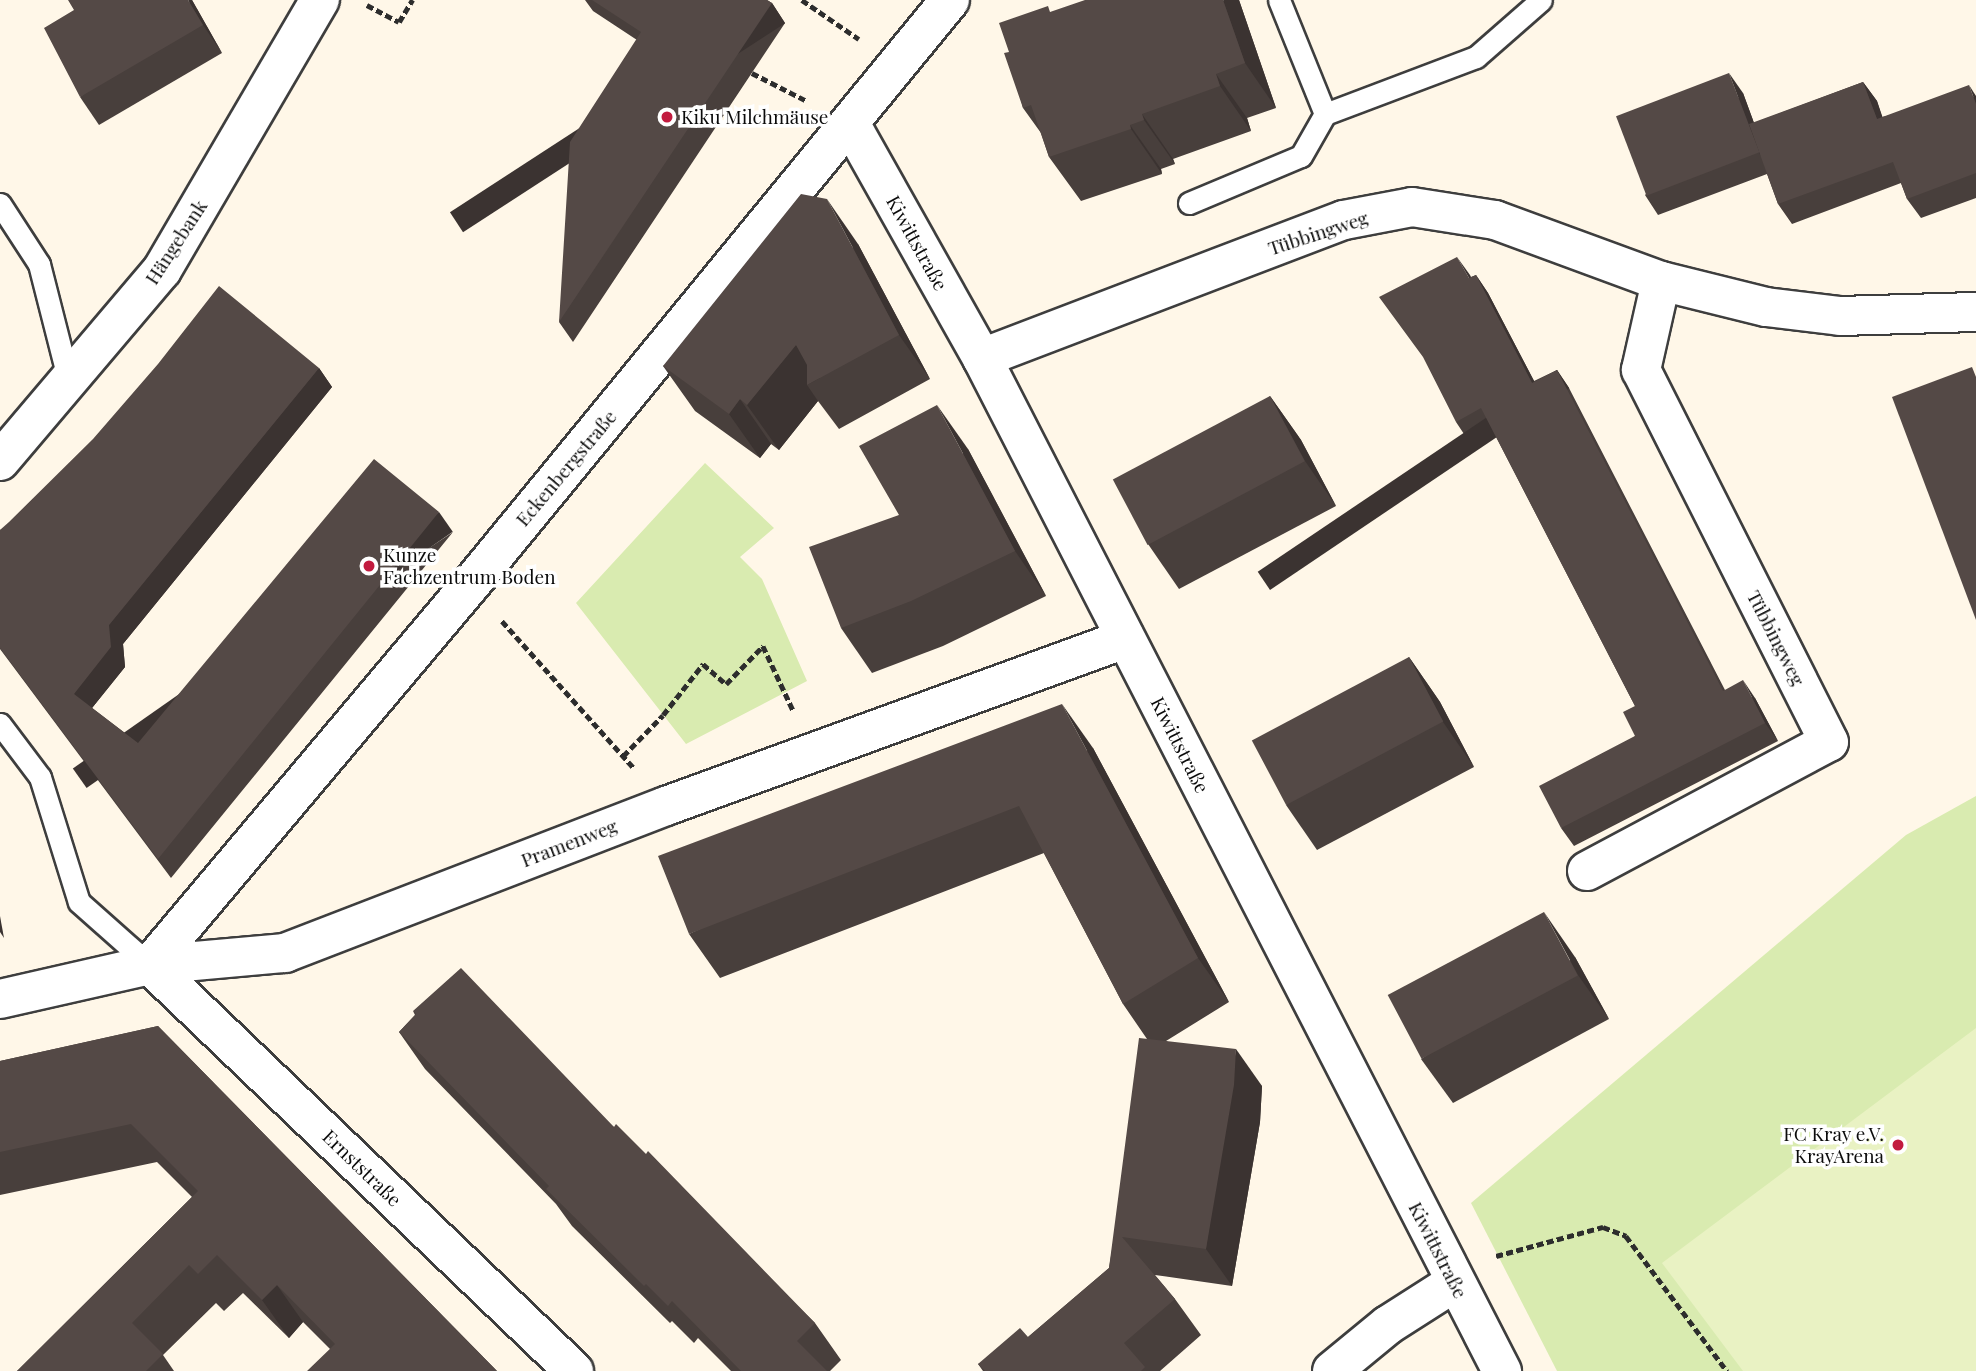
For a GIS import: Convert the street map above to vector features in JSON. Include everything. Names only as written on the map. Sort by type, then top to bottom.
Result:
[{"type":"street","name":"Hängebank","points":[[0,461],[162,270],[320,0]]},
{"type":"street","name":"Eckenbergstraße","points":[[150,965],[471,584],[950,0]]},
{"type":"street","name":"Kiwittstraße","points":[[850,123],[982,358],[1502,1371]]},
{"type":"street","name":"Tübbingweg","points":[[982,358],[1344,220],[1412,206],[1495,220],[1661,281],[1766,307],[1840,316],[1976,312]]},
{"type":"street","name":"Tübbingweg","points":[[1587,871],[1829,743],[1641,370],[1661,281]]},
{"type":"street","name":"Pramenweg","points":[[0,999],[150,965],[285,953],[666,806],[1126,639]]},
{"type":"street","name":"Ernststraße","points":[[150,965],[574,1371]]},
{"type":"street","points":[[1332,1371],[1452,1277]]},
{"type":"lane","points":[[1279,0],[1325,114]]},
{"type":"lane","points":[[1189,203],[1301,156],[1325,114],[1476,57],[1541,0]]},
{"type":"lane","points":[[0,204],[39,264],[68,378]]},
{"type":"lane","points":[[0,724],[40,777],[79,902],[150,965]]},
{"type":"path","points":[[360,2],[399,22],[412,0]]},
{"type":"path","points":[[802,0],[825,16]]},
{"type":"path","points":[[752,73],[850,123]]},
{"type":"path","points":[[471,584],[566,696],[666,806]]},
{"type":"path","points":[[623,756],[663,715],[703,664],[726,684],[763,646],[815,752]]},
{"type":"path","points":[[1452,1277],[1604,1227],[1626,1236],[1727,1371]]},
{"type":"green space","points":[[705,463],[774,528],[740,557],[762,579],[807,681],[686,744],[576,603]]},
{"type":"green space","points":[[1976,796],[1976,1371],[1557,1371],[1471,1203],[1906,835]]},
{"type":"green space","name":"FC Kray e.V. KrayArena","points":[[1976,1028],[1976,1371],[1743,1371],[1662,1263]]},
{"type":"building","points":[[68,0],[188,0],[203,25],[80,97],[44,28],[74,10]]},
{"type":"building","name":"Kiku Milchmäuse","points":[[592,0],[767,0],[772,3],[559,322],[570,142],[641,32]]},
{"type":"building","points":[[1085,0],[1223,0],[1245,63],[1216,74],[1220,86],[1142,114],[1144,120],[1130,125],[1131,129],[1049,157],[1031,105],[1023,108],[1004,53],[1009,52],[999,23],[1048,6],[1050,12]]},
{"type":"building","points":[[1729,73],[1759,152],[1646,196],[1616,116]]},
{"type":"building","points":[[1863,82],[1877,119],[1969,85],[1976,104],[1976,173],[1907,199],[1893,162],[1778,204],[1749,124]]},
{"type":"building","points":[[801,194],[827,199],[899,335],[807,385],[807,365],[796,345],[747,405],[740,399],[729,414],[663,366]]},
{"type":"building","points":[[1457,257],[1469,278],[1476,275],[1532,383],[1557,370],[1723,691],[1743,680],[1765,723],[1561,828],[1539,786],[1635,736],[1623,712],[1635,706],[1481,408],[1456,422],[1423,357],[1379,297]]},
{"type":"building","points":[[219,286],[319,368],[109,625],[111,647],[74,694],[138,743],[374,459],[439,512],[158,859],[0,648],[0,530],[93,439],[158,364]]},
{"type":"building","points":[[1972,367],[1976,377],[1976,620],[1892,397]]},
{"type":"building","points":[[1270,396],[1305,461],[1148,545],[1113,480]]},
{"type":"building","points":[[937,405],[1015,551],[911,601],[841,628],[809,547],[899,515],[859,446]]},
{"type":"building","points":[[1409,657],[1443,721],[1286,805],[1252,741]]},
{"type":"building","points":[[1062,704],[1198,958],[1123,1004],[1019,806],[689,934],[658,856]]},
{"type":"building","points":[[1544,912],[1578,976],[1422,1059],[1388,995]]},
{"type":"building","points":[[461,968],[614,1127],[616,1124],[646,1154],[648,1151],[815,1323],[797,1341],[827,1371],[741,1371],[672,1301],[668,1306],[646,1284],[644,1286],[546,1189],[549,1186],[399,1032],[416,1014],[413,1011]]},
{"type":"building","points":[[158,1026],[497,1371],[307,1371],[335,1344],[277,1285],[262,1300],[217,1255],[198,1274],[189,1265],[132,1323],[163,1354],[146,1371],[17,1371],[198,1191],[131,1124],[0,1152],[0,1061]]},
{"type":"building","points":[[1139,1038],[1236,1049],[1234,1085],[1206,1249],[1122,1237],[1175,1299],[1124,1343],[1145,1367],[1141,1371],[985,1371],[978,1364],[1020,1328],[1028,1337],[1109,1268]]},
{"type":"place","name":"Kiku Milchmäuse","points":[[667,117]]},
{"type":"place","name":"Kunze Fachzentrum Boden","points":[[369,566]]},
{"type":"place","name":"FC Kray e.V. KrayArena","points":[[1898,1145]]}]
